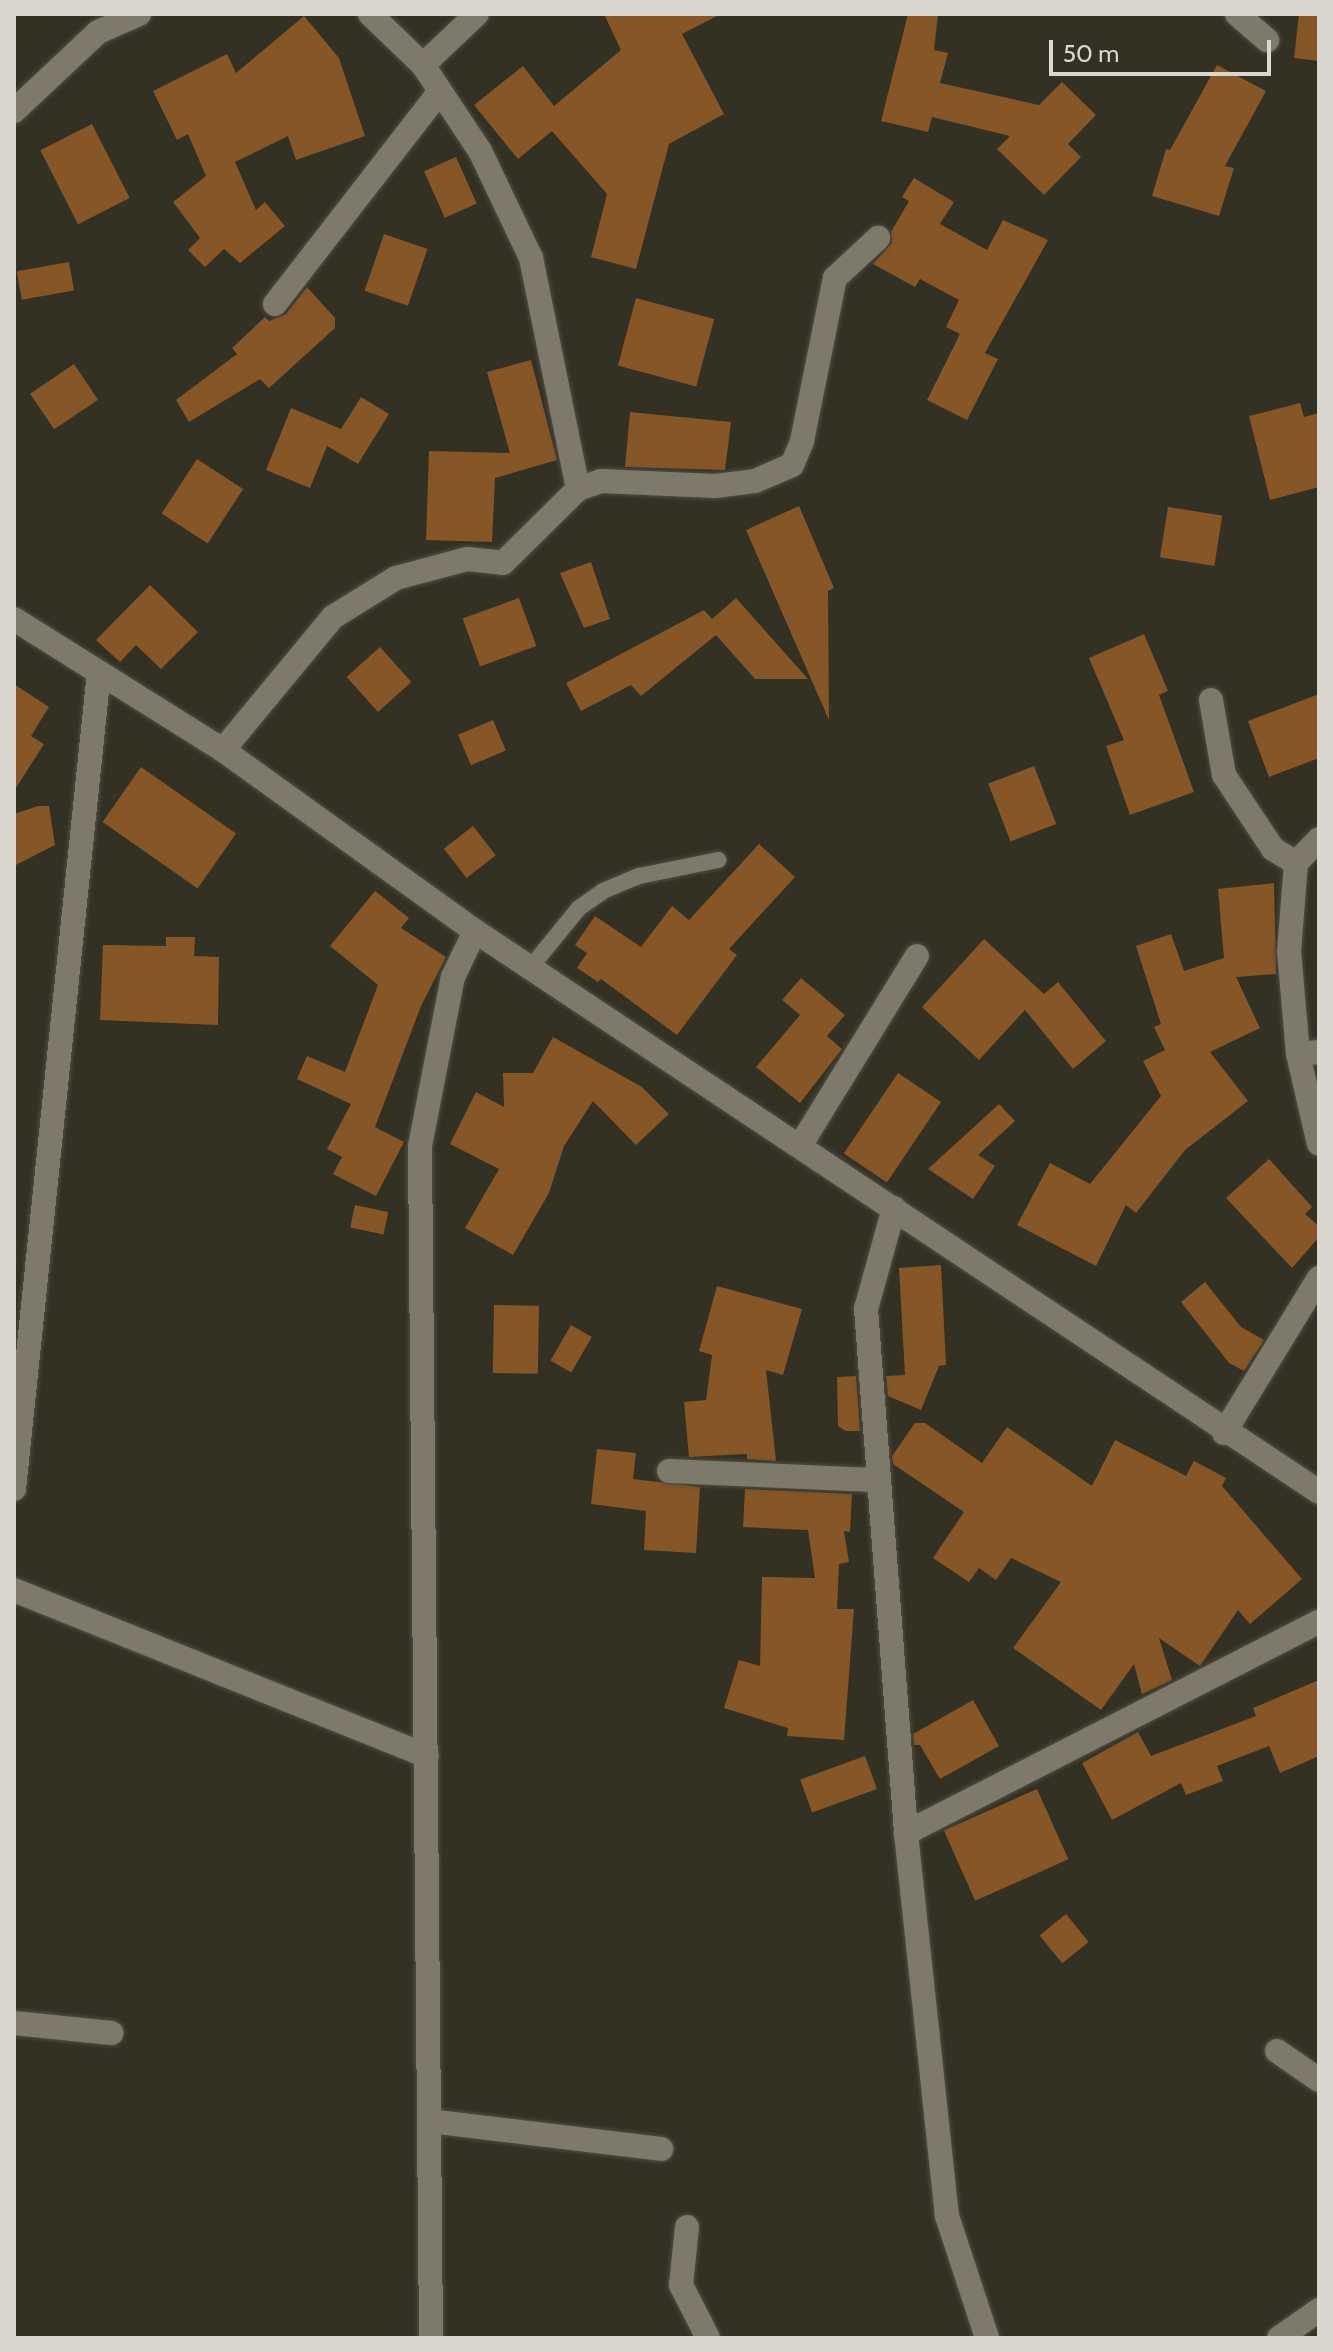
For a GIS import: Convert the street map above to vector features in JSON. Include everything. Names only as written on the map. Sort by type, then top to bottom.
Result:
[{"type":"street","points":[[14,111],[98,32],[139,14]]},
{"type":"street","points":[[370,14],[423,65],[480,151],[531,258],[578,489]]},
{"type":"street","points":[[423,65],[477,14]]},
{"type":"street","points":[[1237,14],[1267,40]]},
{"type":"street","points":[[275,304],[440,91]]},
{"type":"street","points":[[223,750],[333,617],[396,578],[467,559],[503,563],[578,489],[601,481],[715,486],[755,481],[792,465],[802,441],[835,278],[878,238]]},
{"type":"street","points":[[14,619],[223,750],[475,931],[894,1208],[1224,1433],[1319,1492]]},
{"type":"street","points":[[14,1489],[99,672]]},
{"type":"street","points":[[1211,700],[1224,775],[1273,849],[1296,863]]},
{"type":"street","points":[[1319,839],[1296,863],[1289,952],[1309,1053],[1319,1144]]},
{"type":"street","points":[[431,2338],[420,1146],[453,977],[475,931]]},
{"type":"street","points":[[800,1146],[917,956]]},
{"type":"street","points":[[894,1208],[866,1309],[906,1833],[947,2216],[966,2286],[987,2338]]},
{"type":"street","points":[[1224,1433],[1319,1278]]},
{"type":"street","points":[[669,1471],[879,1480]]},
{"type":"street","points":[[14,1590],[427,1756]]},
{"type":"street","points":[[906,1833],[1319,1622]]},
{"type":"street","points":[[14,2023],[111,2033]]},
{"type":"street","points":[[1277,2051],[1319,2080]]},
{"type":"street","points":[[430,2121],[661,2149]]},
{"type":"street","points":[[687,2227],[681,2285],[708,2338]]},
{"type":"street","points":[[1279,2338],[1319,2310]]},
{"type":"lane","points":[[530,968],[579,908],[603,891],[639,876],[718,860]]},
{"type":"building","points":[[604,14],[721,14],[682,34],[724,114],[669,144],[636,269],[591,257],[607,194],[552,131],[518,159],[474,105],[523,66],[554,106],[621,50]]},
{"type":"building","points":[[908,14],[938,14],[934,50],[948,53],[940,83],[1039,105],[1062,82],[1096,115],[1068,144],[1081,157],[1044,195],[997,149],[1010,136],[932,117],[928,132],[881,121]]},
{"type":"building","points":[[1299,14],[1319,14],[1319,61],[1294,58]]},
{"type":"building","points":[[304,16],[339,58],[365,136],[296,160],[288,136],[235,162],[256,210],[265,202],[285,226],[240,263],[224,249],[205,267],[188,250],[200,238],[173,202],[206,176],[188,134],[177,140],[153,91],[227,54],[236,73]]},
{"type":"building","points":[[1217,65],[1266,91],[1225,166],[1234,168],[1219,216],[1152,196],[1166,149],[1170,150]]},
{"type":"building","points":[[92,124],[130,198],[78,224],[40,150]]},
{"type":"building","points":[[456,157],[477,204],[445,218],[424,171]]},
{"type":"building","points":[[914,178],[954,202],[940,224],[987,250],[1003,220],[1048,240],[985,353],[998,359],[967,420],[927,400],[960,334],[946,327],[959,300],[920,279],[915,287],[873,264],[892,243],[891,232],[909,201],[902,197]]},
{"type":"building","points":[[384,234],[427,249],[408,306],[364,291]]},
{"type":"building","points":[[69,262],[74,291],[22,300],[17,271]]},
{"type":"building","points":[[307,287],[335,318],[335,328],[269,388],[260,379],[189,422],[176,400],[237,354],[232,348],[265,317],[269,321],[286,314]]},
{"type":"building","points":[[636,298],[714,319],[696,387],[618,366]]},
{"type":"building","points":[[531,360],[557,460],[495,478],[492,542],[426,540],[429,451],[510,453],[487,372]]},
{"type":"building","points":[[74,364],[98,400],[54,429],[30,394]]},
{"type":"building","points":[[361,397],[389,414],[358,464],[327,446],[310,488],[266,470],[291,408],[341,429]]},
{"type":"building","points":[[1300,403],[1304,417],[1319,413],[1319,487],[1270,500],[1249,416]]},
{"type":"building","points":[[630,412],[731,422],[725,470],[625,467]]},
{"type":"building","points":[[197,459],[243,489],[208,543],[162,514]]},
{"type":"building","points":[[799,506],[834,588],[828,591],[829,720],[746,530]]},
{"type":"building","points":[[1168,507],[1222,516],[1214,566],[1160,557]]},
{"type":"building","points":[[591,562],[610,619],[584,628],[560,573]]},
{"type":"building","points":[[150,585],[198,632],[161,669],[136,645],[120,662],[96,640]]},
{"type":"building","points":[[519,598],[536,646],[480,666],[463,619]]},
{"type":"building","points":[[736,598],[808,679],[755,679],[716,635],[641,696],[631,685],[581,711],[566,683],[704,610],[712,619]]},
{"type":"building","points":[[1144,634],[1168,691],[1159,695],[1194,792],[1130,815],[1106,746],[1124,740],[1089,658]]},
{"type":"building","points":[[380,647],[411,682],[378,712],[347,677]]},
{"type":"building","points":[[14,684],[49,707],[31,736],[44,744],[14,791]]},
{"type":"building","points":[[1319,694],[1319,758],[1269,777],[1248,721]]},
{"type":"building","points":[[493,720],[506,750],[471,765],[458,735]]},
{"type":"building","points":[[1034,766],[1056,824],[1010,841],[988,784]]},
{"type":"building","points":[[141,767],[236,834],[198,888],[103,822]]},
{"type":"building","points":[[38,806],[49,806],[55,845],[14,866],[14,814]]},
{"type":"building","points":[[473,826],[496,855],[467,878],[444,849]]},
{"type":"building","points":[[759,844],[795,877],[729,949],[737,955],[677,1035],[601,979],[598,982],[577,968],[587,953],[575,945],[595,916],[641,947],[672,906],[689,920]]},
{"type":"building","points":[[1274,883],[1276,974],[1236,977],[1260,1028],[1210,1052],[1248,1101],[1185,1150],[1136,1213],[1126,1205],[1096,1266],[1017,1225],[1050,1163],[1090,1184],[1161,1096],[1143,1061],[1165,1050],[1154,1027],[1161,1024],[1136,946],[1171,934],[1184,971],[1224,958],[1218,889]]},
{"type":"building","points":[[375,891],[409,918],[401,928],[446,957],[421,1006],[375,1127],[404,1142],[376,1196],[333,1174],[342,1157],[327,1149],[351,1104],[297,1079],[307,1056],[345,1072],[378,985],[330,946]]},
{"type":"building","points":[[166,937],[195,937],[194,956],[219,957],[218,1025],[100,1020],[103,945],[166,946]]},
{"type":"building","points":[[984,939],[1044,994],[1058,982],[1106,1041],[1073,1069],[1025,1010],[979,1060],[922,1007]]},
{"type":"building","points":[[801,978],[845,1015],[827,1036],[842,1049],[800,1103],[756,1067],[800,1015],[782,1000]]},
{"type":"building","points":[[553,1037],[642,1087],[669,1114],[636,1145],[593,1101],[564,1146],[549,1193],[513,1255],[465,1228],[499,1169],[450,1144],[476,1092],[504,1107],[503,1073],[533,1073]]},
{"type":"building","points":[[898,1073],[941,1102],[887,1182],[844,1153]]},
{"type":"building","points":[[999,1104],[1015,1121],[978,1155],[995,1166],[973,1199],[928,1169]]},
{"type":"building","points":[[1269,1159],[1312,1207],[1305,1214],[1319,1226],[1319,1237],[1292,1268],[1226,1198]]},
{"type":"building","points":[[355,1205],[388,1212],[383,1235],[350,1227]]},
{"type":"building","points":[[941,1265],[946,1365],[939,1366],[921,1410],[888,1396],[886,1376],[905,1375],[899,1268]]},
{"type":"building","points":[[1205,1282],[1241,1327],[1264,1340],[1244,1371],[1229,1363],[1181,1302]]},
{"type":"building","points":[[717,1286],[802,1309],[783,1375],[766,1370],[776,1461],[747,1459],[747,1454],[689,1457],[684,1402],[706,1400],[712,1355],[699,1351]]},
{"type":"building","points":[[494,1305],[539,1306],[538,1374],[493,1373]]},
{"type":"building","points":[[571,1325],[592,1337],[571,1373],[550,1361]]},
{"type":"building","points":[[856,1376],[860,1431],[846,1431],[838,1426],[837,1377]]},
{"type":"building","points":[[915,1423],[925,1423],[982,1463],[1007,1427],[1092,1486],[1115,1440],[1186,1476],[1194,1461],[1226,1478],[1222,1486],[1302,1579],[1250,1624],[1238,1610],[1200,1666],[1159,1638],[1172,1680],[1142,1694],[1134,1664],[1101,1710],[1013,1648],[1061,1582],[1011,1558],[996,1580],[979,1568],[969,1582],[933,1558],[964,1512],[893,1464],[892,1456]]},
{"type":"building","points":[[597,1449],[636,1453],[633,1479],[700,1487],[696,1553],[644,1550],[646,1511],[591,1504]]},
{"type":"building","points":[[745,1489],[852,1494],[850,1532],[844,1531],[849,1562],[839,1564],[837,1609],[854,1609],[844,1740],[787,1736],[788,1728],[724,1708],[739,1660],[760,1666],[762,1577],[815,1578],[808,1530],[743,1527]]},
{"type":"building","points":[[1319,1680],[1319,1756],[1280,1773],[1269,1746],[1217,1766],[1223,1781],[1186,1795],[1181,1783],[1112,1820],[1082,1763],[1138,1732],[1151,1756],[1256,1716],[1253,1708]]},
{"type":"building","points":[[973,1700],[999,1746],[940,1779],[920,1745],[914,1745],[913,1734]]},
{"type":"building","points":[[865,1756],[877,1789],[812,1812],[800,1780]]},
{"type":"building","points":[[1037,1789],[1068,1859],[975,1901],[944,1830]]},
{"type":"building","points":[[1066,1914],[1089,1942],[1062,1963],[1040,1935]]}]
